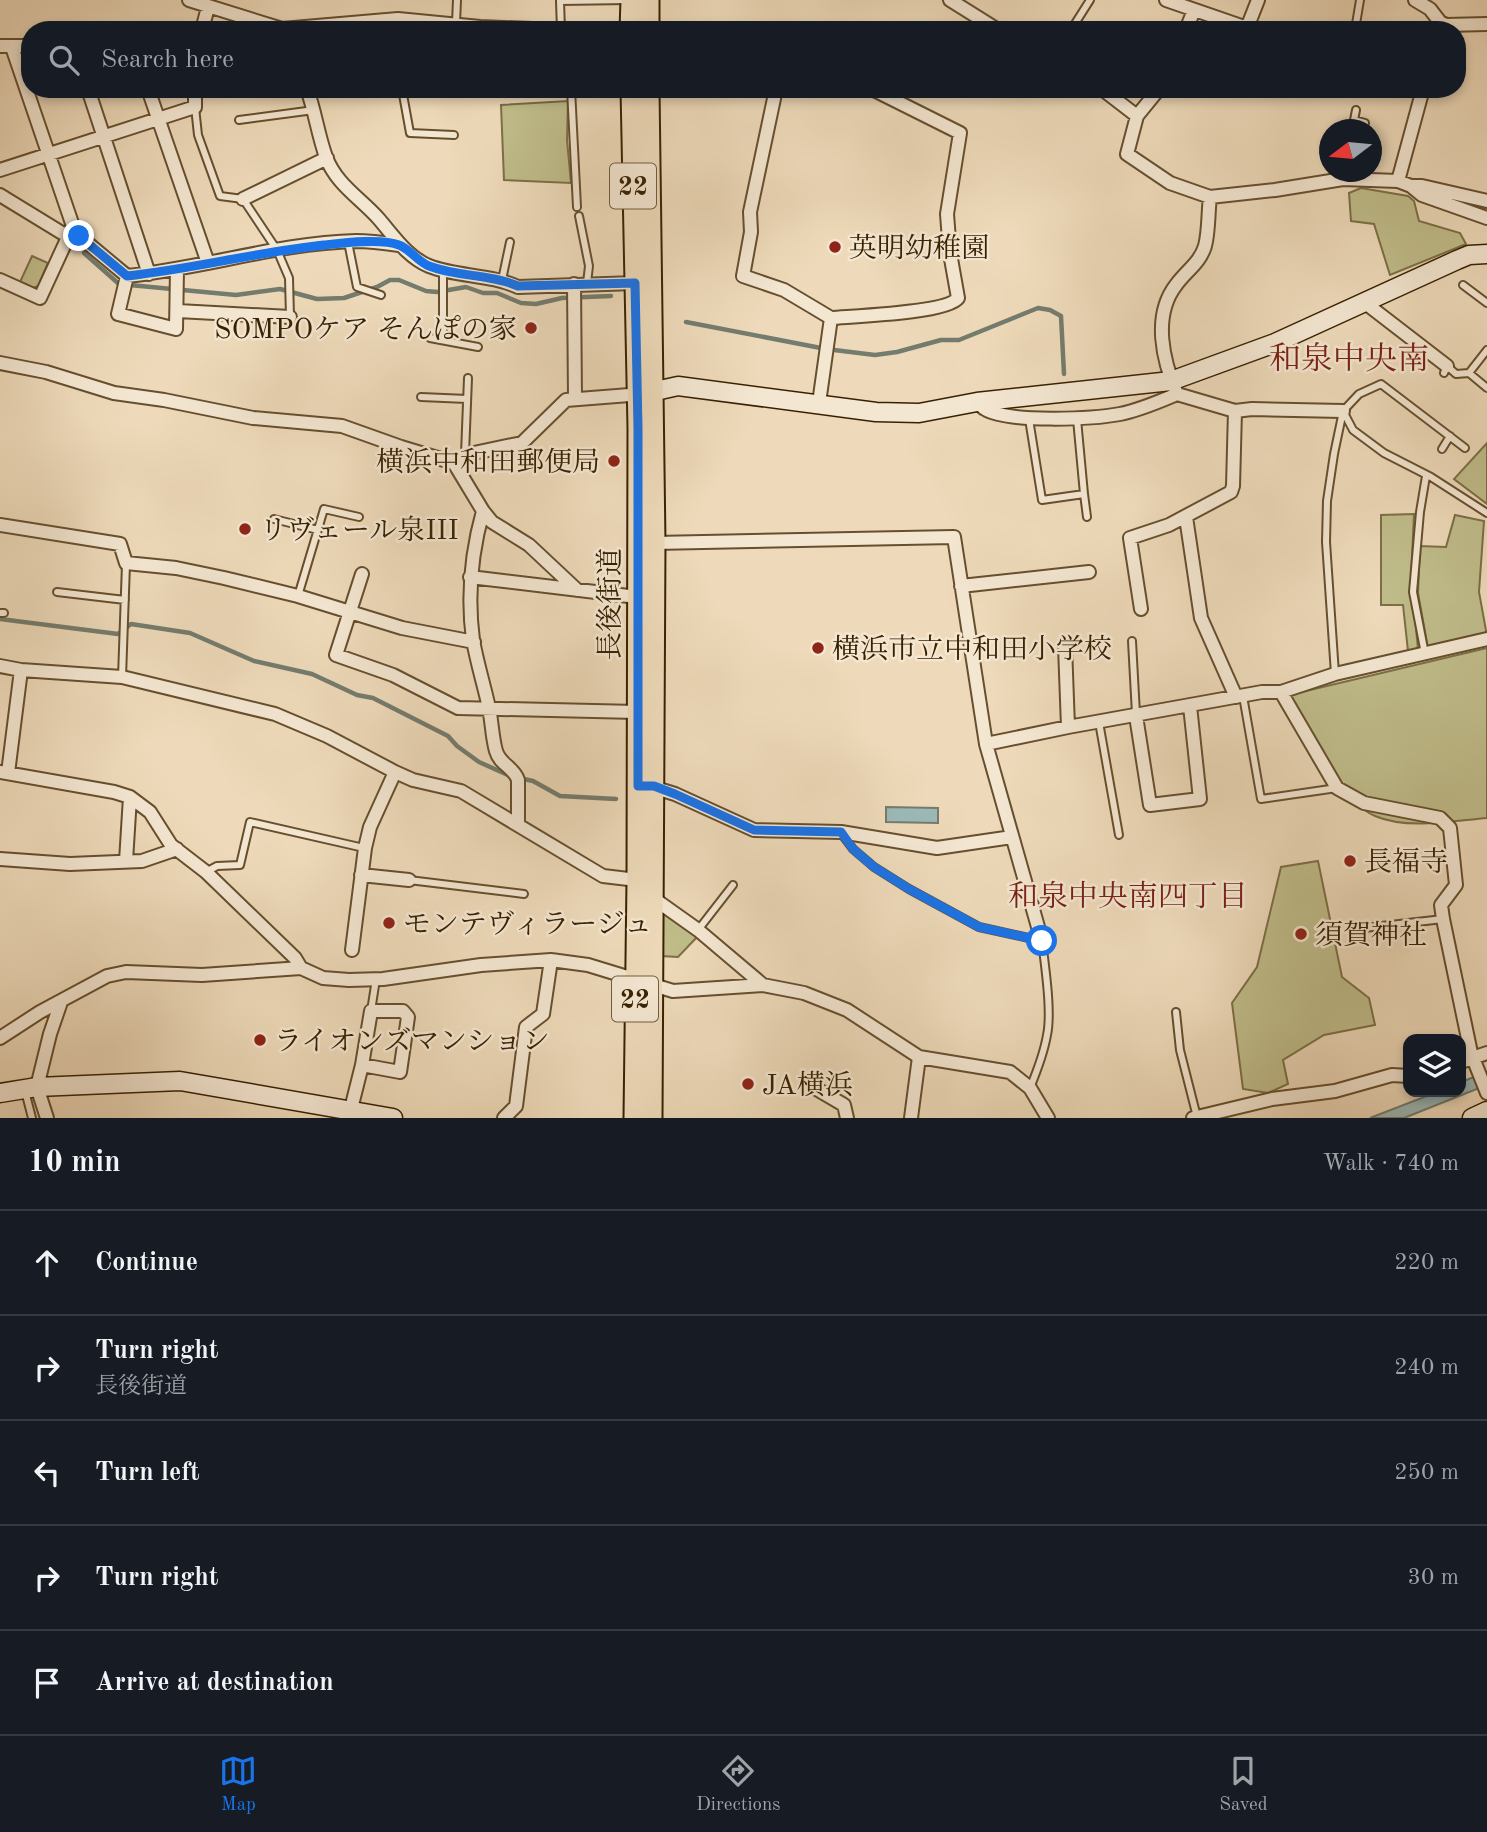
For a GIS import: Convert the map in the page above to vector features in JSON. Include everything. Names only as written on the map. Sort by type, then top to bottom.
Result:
[{"type":"main road","points":[[631,0],[643,21]]},
{"type":"main road","points":[[648,21],[649,0]]},
{"type":"main road","name":"長後街道","points":[[631,98],[635,283],[655,543],[646,786],[638,880],[652,1118]]},
{"type":"main road","name":"長後街道","points":[[634,1118],[643,983],[653,898],[638,712],[637,597],[644,393],[649,98]]},
{"type":"street","points":[[189,0],[253,21]]},
{"type":"street","points":[[950,0],[984,21]]},
{"type":"street","points":[[1166,0],[1226,21]]},
{"type":"street","points":[[1252,21],[1258,0]]},
{"type":"street","points":[[1415,0],[1430,9],[1436,21]]},
{"type":"street","points":[[204,21],[208,7]]},
{"type":"street","points":[[1190,21],[1194,10]]},
{"type":"street","points":[[1466,25],[1487,24]]},
{"type":"street","points":[[6,47],[21,85]]},
{"type":"street","points":[[0,280],[40,298],[61,251],[71,236],[48,154],[26,98]]},
{"type":"street","points":[[91,98],[149,274]]},
{"type":"street","points":[[151,98],[208,264]]},
{"type":"street","points":[[0,170],[195,107],[195,98]]},
{"type":"street","points":[[310,98],[327,159],[341,183],[378,218],[399,245],[428,266],[479,278],[502,280],[518,286],[635,283]]},
{"type":"street","points":[[774,98],[750,212],[751,232],[743,276],[784,290],[831,318],[936,309],[954,304],[958,298],[947,214],[960,133],[890,98]]},
{"type":"street","points":[[1114,98],[1137,116]]},
{"type":"street","points":[[1152,98],[1137,116],[1127,155],[1170,183],[1210,197],[1275,190],[1319,180]]},
{"type":"street","points":[[1405,184],[1421,98]]},
{"type":"street","points":[[243,199],[327,159]]},
{"type":"street","points":[[1382,181],[1422,186],[1487,201]]},
{"type":"street","points":[[1405,184],[1422,195],[1487,218]]},
{"type":"street","points":[[0,195],[71,236],[125,283]]},
{"type":"street","points":[[1174,388],[1164,345],[1162,311],[1175,286],[1197,263],[1205,246],[1210,197]]},
{"type":"street","points":[[125,283],[149,274],[177,276],[208,264],[276,250],[348,242],[399,245]]},
{"type":"street","points":[[977,402],[985,410],[1029,417],[1077,419],[1121,414],[1150,406],[1174,388],[1364,302],[1469,255],[1487,254]]},
{"type":"street","points":[[125,283],[118,314],[176,329],[177,276]]},
{"type":"street","points":[[575,398],[574,307],[578,285]]},
{"type":"street","points":[[1364,302],[1445,369]]},
{"type":"street","points":[[178,305],[290,317]]},
{"type":"street","points":[[819,403],[831,318]]},
{"type":"street","points":[[0,363],[46,372],[114,393],[253,418],[342,426],[401,447],[460,459],[523,443],[566,400],[644,393],[678,386],[876,412],[919,412],[977,402],[1174,388],[1236,411],[1343,411]]},
{"type":"street","points":[[1141,609],[1130,538],[1186,517],[1231,492],[1236,411]]},
{"type":"street","points":[[460,459],[483,511],[492,522],[529,545],[577,590]]},
{"type":"street","points":[[483,511],[474,544],[470,610],[496,752],[503,764],[517,777],[518,825]]},
{"type":"street","points":[[1186,517],[1201,618],[1240,697]]},
{"type":"street","points":[[0,525],[120,544],[126,563],[176,568],[299,596],[402,628],[474,642]]},
{"type":"street","points":[[655,543],[954,537],[986,744],[1042,941]]},
{"type":"street","points":[[961,586],[1089,572]]},
{"type":"street","points":[[362,574],[336,655],[393,675],[457,708],[638,712]]},
{"type":"street","points":[[470,577],[637,597]]},
{"type":"street","points":[[986,744],[1262,692],[1281,692],[1335,674],[1487,639]]},
{"type":"street","points":[[1065,646],[1068,727]]},
{"type":"street","points":[[0,666],[122,677],[275,714],[327,736],[413,780],[461,791],[603,876],[638,880]]},
{"type":"street","points":[[21,670],[4,773],[130,797],[150,812],[171,845],[206,872],[295,958],[301,968]]},
{"type":"street","points":[[1281,692],[1337,788],[1364,803],[1440,818],[1450,828],[1456,886],[1441,905],[1470,1062],[1487,1093]]},
{"type":"street","points":[[1136,716],[1150,805],[1200,799],[1189,706]]},
{"type":"street","points":[[352,950],[370,827],[395,772]]},
{"type":"street","points":[[646,786],[754,830],[841,832],[937,848],[1012,837]]},
{"type":"street","points":[[126,861],[130,797]]},
{"type":"street","points":[[0,859],[69,864],[142,861],[177,849]]},
{"type":"street","points":[[362,875],[409,880]]},
{"type":"street","points":[[653,898],[698,930],[763,985]]},
{"type":"street","points":[[504,1118],[516,1107],[526,1027],[543,1014],[551,960]]},
{"type":"street","points":[[0,1038],[107,976],[126,972],[202,975],[301,968],[323,978],[376,979],[481,965],[551,960],[588,965],[673,991],[763,985],[804,993],[847,1010],[919,1057],[1010,1072],[1030,1088],[1048,1118]]},
{"type":"street","points":[[47,1118],[30,1088],[61,1002]]},
{"type":"street","points":[[351,1109],[362,1065],[370,1012],[403,1011],[408,1017],[400,1072],[362,1065]]},
{"type":"street","points":[[1470,1062],[1487,1053]]},
{"type":"street","points":[[911,1118],[919,1057]]},
{"type":"street","points":[[1195,1118],[1272,1099],[1335,1091],[1392,1075],[1403,1076]]},
{"type":"street","points":[[0,1093],[30,1088],[180,1081],[393,1118]]},
{"type":"street","points":[[815,1088],[844,1105],[847,1118]]},
{"type":"street","points":[[1472,1118],[1487,1111]]},
{"type":"lane","points":[[456,21],[457,0]]},
{"type":"lane","points":[[559,21],[560,1],[631,0]]},
{"type":"lane","points":[[1077,21],[1090,0]]},
{"type":"lane","points":[[1357,21],[1360,0]]},
{"type":"lane","points":[[404,98],[410,133],[454,135]]},
{"type":"lane","points":[[571,98],[577,207]]},
{"type":"lane","points":[[195,107],[198,135],[220,196],[243,199],[276,250],[289,278],[290,317]]},
{"type":"lane","points":[[239,120],[314,110]]},
{"type":"lane","points":[[1354,119],[1356,110]]},
{"type":"lane","points":[[578,285],[589,266],[579,216]]},
{"type":"lane","points":[[348,242],[357,287],[381,296]]},
{"type":"lane","points":[[502,280],[510,242]]},
{"type":"lane","points":[[443,269],[443,340]]},
{"type":"lane","points":[[1463,285],[1487,303]]},
{"type":"lane","points":[[430,338],[478,347]]},
{"type":"lane","points":[[1469,373],[1487,350]]},
{"type":"lane","points":[[1445,369],[1469,373],[1487,388]]},
{"type":"lane","points":[[460,459],[468,378]]},
{"type":"lane","points":[[1335,674],[1326,542],[1327,500],[1343,411],[1359,394],[1381,384],[1465,448]]},
{"type":"lane","points":[[421,397],[467,399]]},
{"type":"lane","points":[[1343,411],[1353,430],[1384,453],[1487,513]]},
{"type":"lane","points":[[1029,417],[1042,500],[1084,494]]},
{"type":"lane","points":[[1077,419],[1087,517]]},
{"type":"lane","points":[[1442,449],[1450,436]]},
{"type":"lane","points":[[1425,654],[1413,592],[1426,476]]},
{"type":"lane","points":[[299,596],[324,509],[359,517]]},
{"type":"lane","points":[[274,519],[318,530]]},
{"type":"lane","points":[[122,677],[126,563]]},
{"type":"lane","points":[[57,592],[125,600]]},
{"type":"lane","points":[[1132,642],[1136,716]]},
{"type":"lane","points":[[1240,697],[1261,799],[1337,788]]},
{"type":"lane","points":[[1099,722],[1119,835]]},
{"type":"lane","points":[[206,872],[217,866],[240,865],[250,822],[365,848]]},
{"type":"lane","points":[[841,832],[853,849],[874,867],[979,927],[1042,941],[1047,983],[1048,1034],[1030,1088]]},
{"type":"lane","points":[[409,880],[524,894]]},
{"type":"lane","points":[[698,930],[733,885]]},
{"type":"lane","points":[[1364,928],[1443,919]]},
{"type":"lane","points":[[370,1012],[376,979]]},
{"type":"lane","points":[[1176,1012],[1180,1050],[1195,1118]]},
{"type":"lane","points":[[30,1088],[32,1118]]},
{"type":"shaded area","points":[[568,101],[567,140],[571,183],[504,180],[501,105]]},
{"type":"shaded area","points":[[1361,188],[1408,196],[1414,201],[1419,221],[1460,233],[1466,244],[1390,275],[1374,224],[1351,221],[1349,193]]},
{"type":"shaded area","points":[[32,256],[48,263],[38,286],[33,288],[20,282]]},
{"type":"shaded area","points":[[1487,443],[1487,504],[1454,479]]},
{"type":"shaded area","points":[[1414,514],[1411,579],[1418,649],[1408,651],[1403,605],[1381,605],[1381,515]]},
{"type":"shaded area","points":[[1455,515],[1484,521],[1479,592],[1487,636],[1428,649],[1418,593],[1420,546],[1446,547]]},
{"type":"shaded area","points":[[1487,648],[1487,818],[1402,823],[1375,816],[1362,808],[1349,796],[1326,763],[1289,695]]},
{"type":"shaded area","points":[[1318,861],[1342,977],[1369,998],[1375,1025],[1324,1035],[1283,1060],[1288,1084],[1268,1093],[1243,1089],[1232,1003],[1257,967],[1281,867]]},
{"type":"shaded area","points":[[662,909],[698,936],[678,957],[661,956]]},
{"type":"water","points":[[886,807],[938,808],[938,823],[886,822]]},
{"type":"water","points":[[1487,1072],[1487,1085],[1466,1093],[1466,1080]]},
{"type":"water","points":[[1424,1097],[1457,1097],[1404,1118],[1370,1118]]},
{"type":"waterway","points":[[84,253],[119,284],[236,295],[280,289],[317,299],[344,298],[390,280],[399,280],[426,291],[466,287],[483,293],[497,293],[521,303],[536,304],[562,298],[611,296]]},
{"type":"waterway","points":[[686,322],[826,349],[875,355],[941,340],[959,340],[1038,308],[1061,316],[1064,374]]},
{"type":"waterway","points":[[0,619],[118,634],[131,624],[190,633],[254,661],[312,674],[357,695],[373,698],[448,736],[479,762],[510,776]]},
{"type":"waterway","points":[[519,778],[533,781],[560,796],[616,799]]},
{"type":"place","name":"英明幼稚園","points":[[835,247]]},
{"type":"place","name":"SOMPOケア そんぽの家","points":[[531,328]]},
{"type":"place","name":"横浜中和田郵便局","points":[[614,461]]},
{"type":"place","name":"リヴェール泉III","points":[[245,529]]},
{"type":"place","name":"横浜市立中和田小学校","points":[[818,648]]},
{"type":"place","name":"長福寺","points":[[1350,861]]},
{"type":"place","name":"モンテヴィラージュ","points":[[389,923]]},
{"type":"place","name":"須賀神社","points":[[1301,934]]},
{"type":"place","name":"ライオンズマンション","points":[[260,1040]]},
{"type":"place","name":"JA横浜","points":[[748,1084]]},
{"type":"district","name":"和泉中央南","points":[[1349,358]]},
{"type":"district","name":"和泉中央南四丁目","points":[[1128,896]]},
{"type":"route","points":[[79,236],[127,276],[177,270],[276,250],[356,241],[399,245],[428,266],[479,278],[502,280],[518,286],[635,283],[638,428],[638,786],[654,786],[754,830],[841,832],[853,849],[874,867],[979,927],[1042,941]]}]
